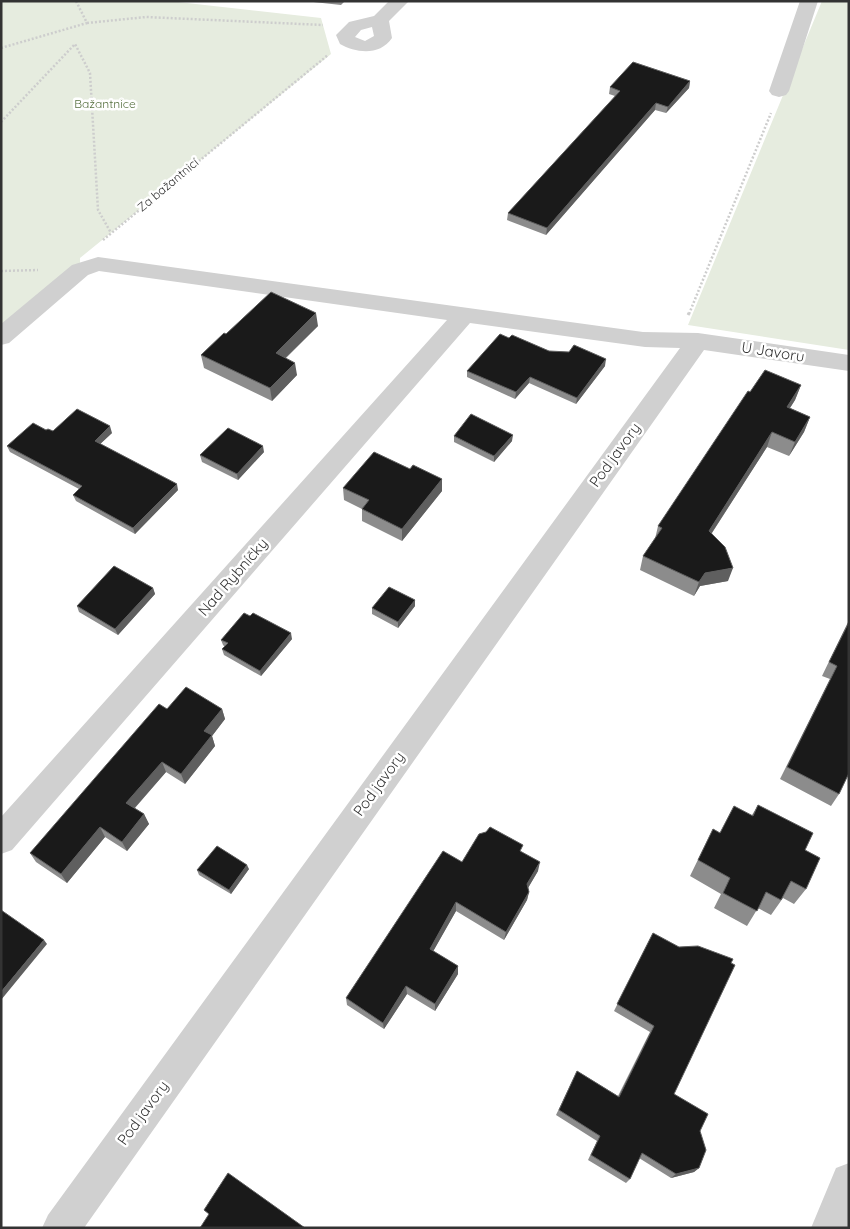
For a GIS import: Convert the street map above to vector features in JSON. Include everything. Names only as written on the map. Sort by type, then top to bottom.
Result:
[{"type":"street","points":[[351,33],[356,46],[378,44],[383,38],[380,20],[400,1]]},
{"type":"street","points":[[779,91],[809,1]]},
{"type":"street","name":"U Javoru","points":[[80,270],[98,264],[641,338],[686,341],[849,363]]},
{"type":"street","points":[[1,336],[80,270]]},
{"type":"street","name":"Nad Rybníčky","points":[[1,840],[465,314]]},
{"type":"street","name":"Pod javory","points":[[61,1228],[686,341]]},
{"type":"street","points":[[830,1228],[849,1181]]},
{"type":"path","points":[[76,1],[87,23]]},
{"type":"path","points":[[1,48],[87,23],[146,17],[351,33]]},
{"type":"path","name":"Za bažantnicí","points":[[80,270],[80,258],[351,33]]},
{"type":"path","points":[[1,122],[75,44],[90,73],[98,210],[111,233]]},
{"type":"path","points":[[686,341],[683,326],[779,91]]},
{"type":"green space","name":"Bažantnice","points":[[1,1],[169,1],[321,18],[331,54],[80,258],[80,270],[1,337]]},
{"type":"green space","points":[[822,1],[849,1],[849,350],[688,325]]},
{"type":"building","points":[[633,62],[690,81],[668,107],[656,103],[547,228],[508,213],[620,91],[610,87]]},
{"type":"building","points":[[271,292],[316,313],[276,353],[295,363],[270,388],[201,355]]},
{"type":"building","points":[[500,334],[509,338],[512,335],[549,351],[569,352],[574,345],[606,359],[577,398],[530,377],[516,392],[467,371]]},
{"type":"building","points":[[765,370],[801,385],[787,407],[810,417],[795,442],[772,432],[709,531],[725,547],[733,568],[705,573],[699,582],[643,556],[662,528],[658,526],[748,391],[750,392]]},
{"type":"building","points":[[77,409],[110,426],[95,441],[177,484],[133,528],[73,495],[82,486],[7,446],[33,423],[46,430],[53,431]]},
{"type":"building","points":[[471,414],[513,435],[494,456],[454,436]]},
{"type":"building","points":[[228,428],[263,446],[237,474],[200,455]]},
{"type":"building","points":[[374,452],[410,469],[413,465],[442,479],[402,529],[362,509],[369,500],[343,488]]},
{"type":"building","points":[[114,566],[153,588],[115,629],[77,606]]},
{"type":"building","points":[[389,587],[415,600],[398,622],[372,608]]},
{"type":"building","points":[[244,613],[250,616],[253,613],[291,633],[260,671],[222,649],[228,643],[221,640]]},
{"type":"building","points":[[849,622],[849,773],[839,794],[787,767],[837,666],[829,662]]},
{"type":"building","points":[[186,687],[222,709],[204,731],[212,735],[181,774],[162,762],[126,803],[144,814],[122,842],[100,827],[61,874],[30,853],[159,704],[167,709]]},
{"type":"building","points":[[758,805],[813,833],[805,850],[820,858],[806,889],[791,881],[781,900],[766,892],[757,911],[723,893],[730,878],[698,860],[713,829],[720,833],[734,806],[753,816]]},
{"type":"building","points":[[490,827],[523,845],[520,851],[540,862],[527,884],[529,892],[506,932],[456,902],[430,949],[458,966],[435,1004],[406,986],[383,1023],[346,998],[443,851],[462,862],[479,834],[486,832]]},
{"type":"building","points":[[217,846],[247,865],[229,890],[197,870]]},
{"type":"building","points":[[1,910],[44,940],[1,992]]},
{"type":"building","points":[[653,933],[679,947],[698,946],[733,959],[731,963],[735,965],[674,1094],[708,1114],[700,1131],[706,1150],[699,1168],[676,1174],[642,1153],[630,1179],[591,1155],[600,1136],[559,1110],[577,1071],[619,1097],[654,1026],[617,1004]]},
{"type":"building","points":[[228,1173],[305,1228],[200,1228],[209,1214],[204,1210]]}]
